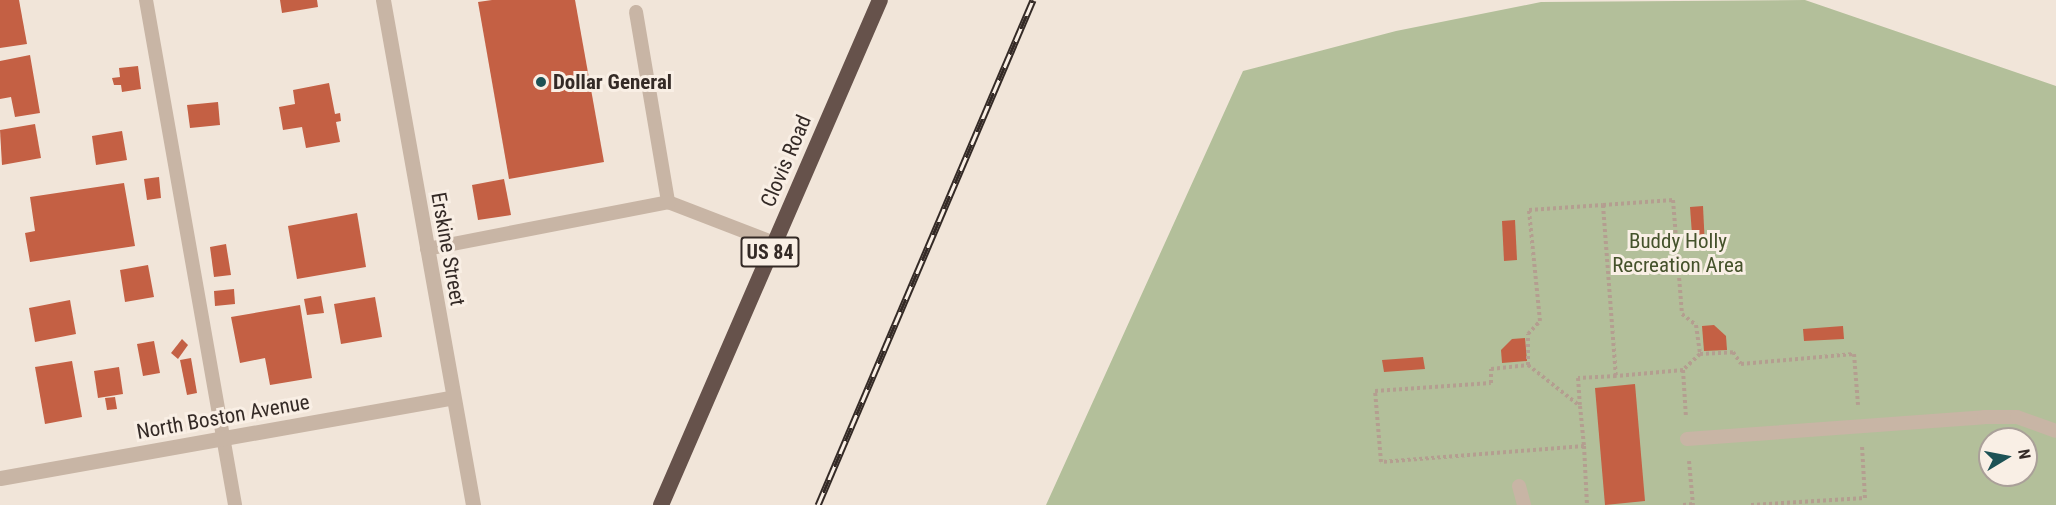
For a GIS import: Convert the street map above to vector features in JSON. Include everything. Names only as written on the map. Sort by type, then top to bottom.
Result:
[{"type":"highway","name":"Clovis Road","points":[[661,505],[880,0]]},
{"type":"street","name":"Erskine Street","points":[[383,0],[473,505]]},
{"type":"street","name":"North Boston Avenue","points":[[0,478],[453,397]]},
{"type":"lane","points":[[146,0],[235,505]]},
{"type":"lane","points":[[636,12],[668,202]]},
{"type":"lane","points":[[427,249],[668,202],[774,243]]},
{"type":"lane","points":[[1687,439],[2018,417],[2056,431]]},
{"type":"lane","points":[[1520,486],[1524,505]]},
{"type":"path","points":[[1528,365],[1528,334],[1540,321],[1529,210],[1673,200],[1682,314],[1696,325],[1700,354]]},
{"type":"path","points":[[1604,205],[1616,376]]},
{"type":"path","points":[[1587,505],[1578,378],[1683,370],[1700,354],[1732,352],[1741,364],[1854,354],[1865,498],[1751,505]]},
{"type":"path","points":[[1580,406],[1528,365],[1491,369],[1491,383],[1376,391],[1382,462],[1584,446]]},
{"type":"path","points":[[1683,370],[1693,505],[1683,505]]},
{"type":"green space","name":"Buddy Holly Recreation Area","points":[[1805,0],[2056,86],[2056,505],[1046,505],[1243,71],[1396,31],[1541,2]]},
{"type":"building","points":[[0,0],[19,0],[27,44],[0,48]]},
{"type":"building","points":[[280,0],[317,0],[318,7],[282,13]]},
{"type":"building","name":"Dollar General","points":[[575,0],[604,162],[509,179],[478,2]]},
{"type":"building","points":[[30,55],[40,113],[15,117],[11,97],[0,99],[0,61]]},
{"type":"building","points":[[138,66],[141,89],[122,92],[121,85],[114,85],[112,78],[120,77],[119,68]]},
{"type":"building","points":[[329,83],[335,114],[340,113],[341,121],[336,122],[340,142],[306,148],[302,127],[283,130],[279,107],[295,104],[293,90]]},
{"type":"building","points":[[218,102],[220,125],[190,128],[187,105]]},
{"type":"building","points":[[35,124],[41,158],[2,165],[0,130]]},
{"type":"building","points":[[122,131],[127,160],[96,165],[92,136]]},
{"type":"building","points":[[159,177],[161,198],[147,200],[144,179]]},
{"type":"building","points":[[504,179],[511,215],[478,220],[472,185]]},
{"type":"building","points":[[124,183],[135,246],[30,262],[25,233],[35,231],[30,197]]},
{"type":"building","points":[[1703,206],[1705,247],[1693,248],[1690,207]]},
{"type":"building","points":[[357,213],[366,267],[297,279],[288,226]]},
{"type":"building","points":[[1515,220],[1517,260],[1504,261],[1502,221]]},
{"type":"building","points":[[226,244],[231,275],[214,277],[210,247]]},
{"type":"building","points":[[148,265],[154,297],[125,302],[120,270]]},
{"type":"building","points":[[234,289],[235,304],[215,306],[214,291]]},
{"type":"building","points":[[321,296],[324,313],[307,315],[304,299]]},
{"type":"building","points":[[375,297],[382,337],[341,344],[334,304]]},
{"type":"building","points":[[70,300],[76,334],[35,342],[29,308]]},
{"type":"building","points":[[300,305],[312,378],[270,385],[265,358],[240,363],[231,317]]},
{"type":"building","points":[[1714,325],[1726,336],[1727,350],[1704,351],[1702,326]]},
{"type":"building","points":[[1843,326],[1844,339],[1804,341],[1803,329]]},
{"type":"building","points":[[1525,338],[1527,361],[1502,363],[1501,350],[1512,339]]},
{"type":"building","points":[[182,339],[188,345],[178,359],[171,353]]},
{"type":"building","points":[[154,341],[160,373],[143,376],[137,344]]},
{"type":"building","points":[[1423,357],[1425,369],[1384,372],[1382,360]]},
{"type":"building","points":[[191,358],[197,393],[187,395],[180,360]]},
{"type":"building","points":[[72,361],[82,417],[45,424],[35,367]]},
{"type":"building","points":[[119,367],[123,394],[98,398],[94,371]]},
{"type":"building","points":[[1635,384],[1645,501],[1605,505],[1595,388]]},
{"type":"building","points":[[115,397],[117,409],[107,410],[105,398]]},
{"type":"railway","points":[[818,505],[1033,0]]},
{"type":"place","name":"Dollar General","points":[[541,82]]}]
